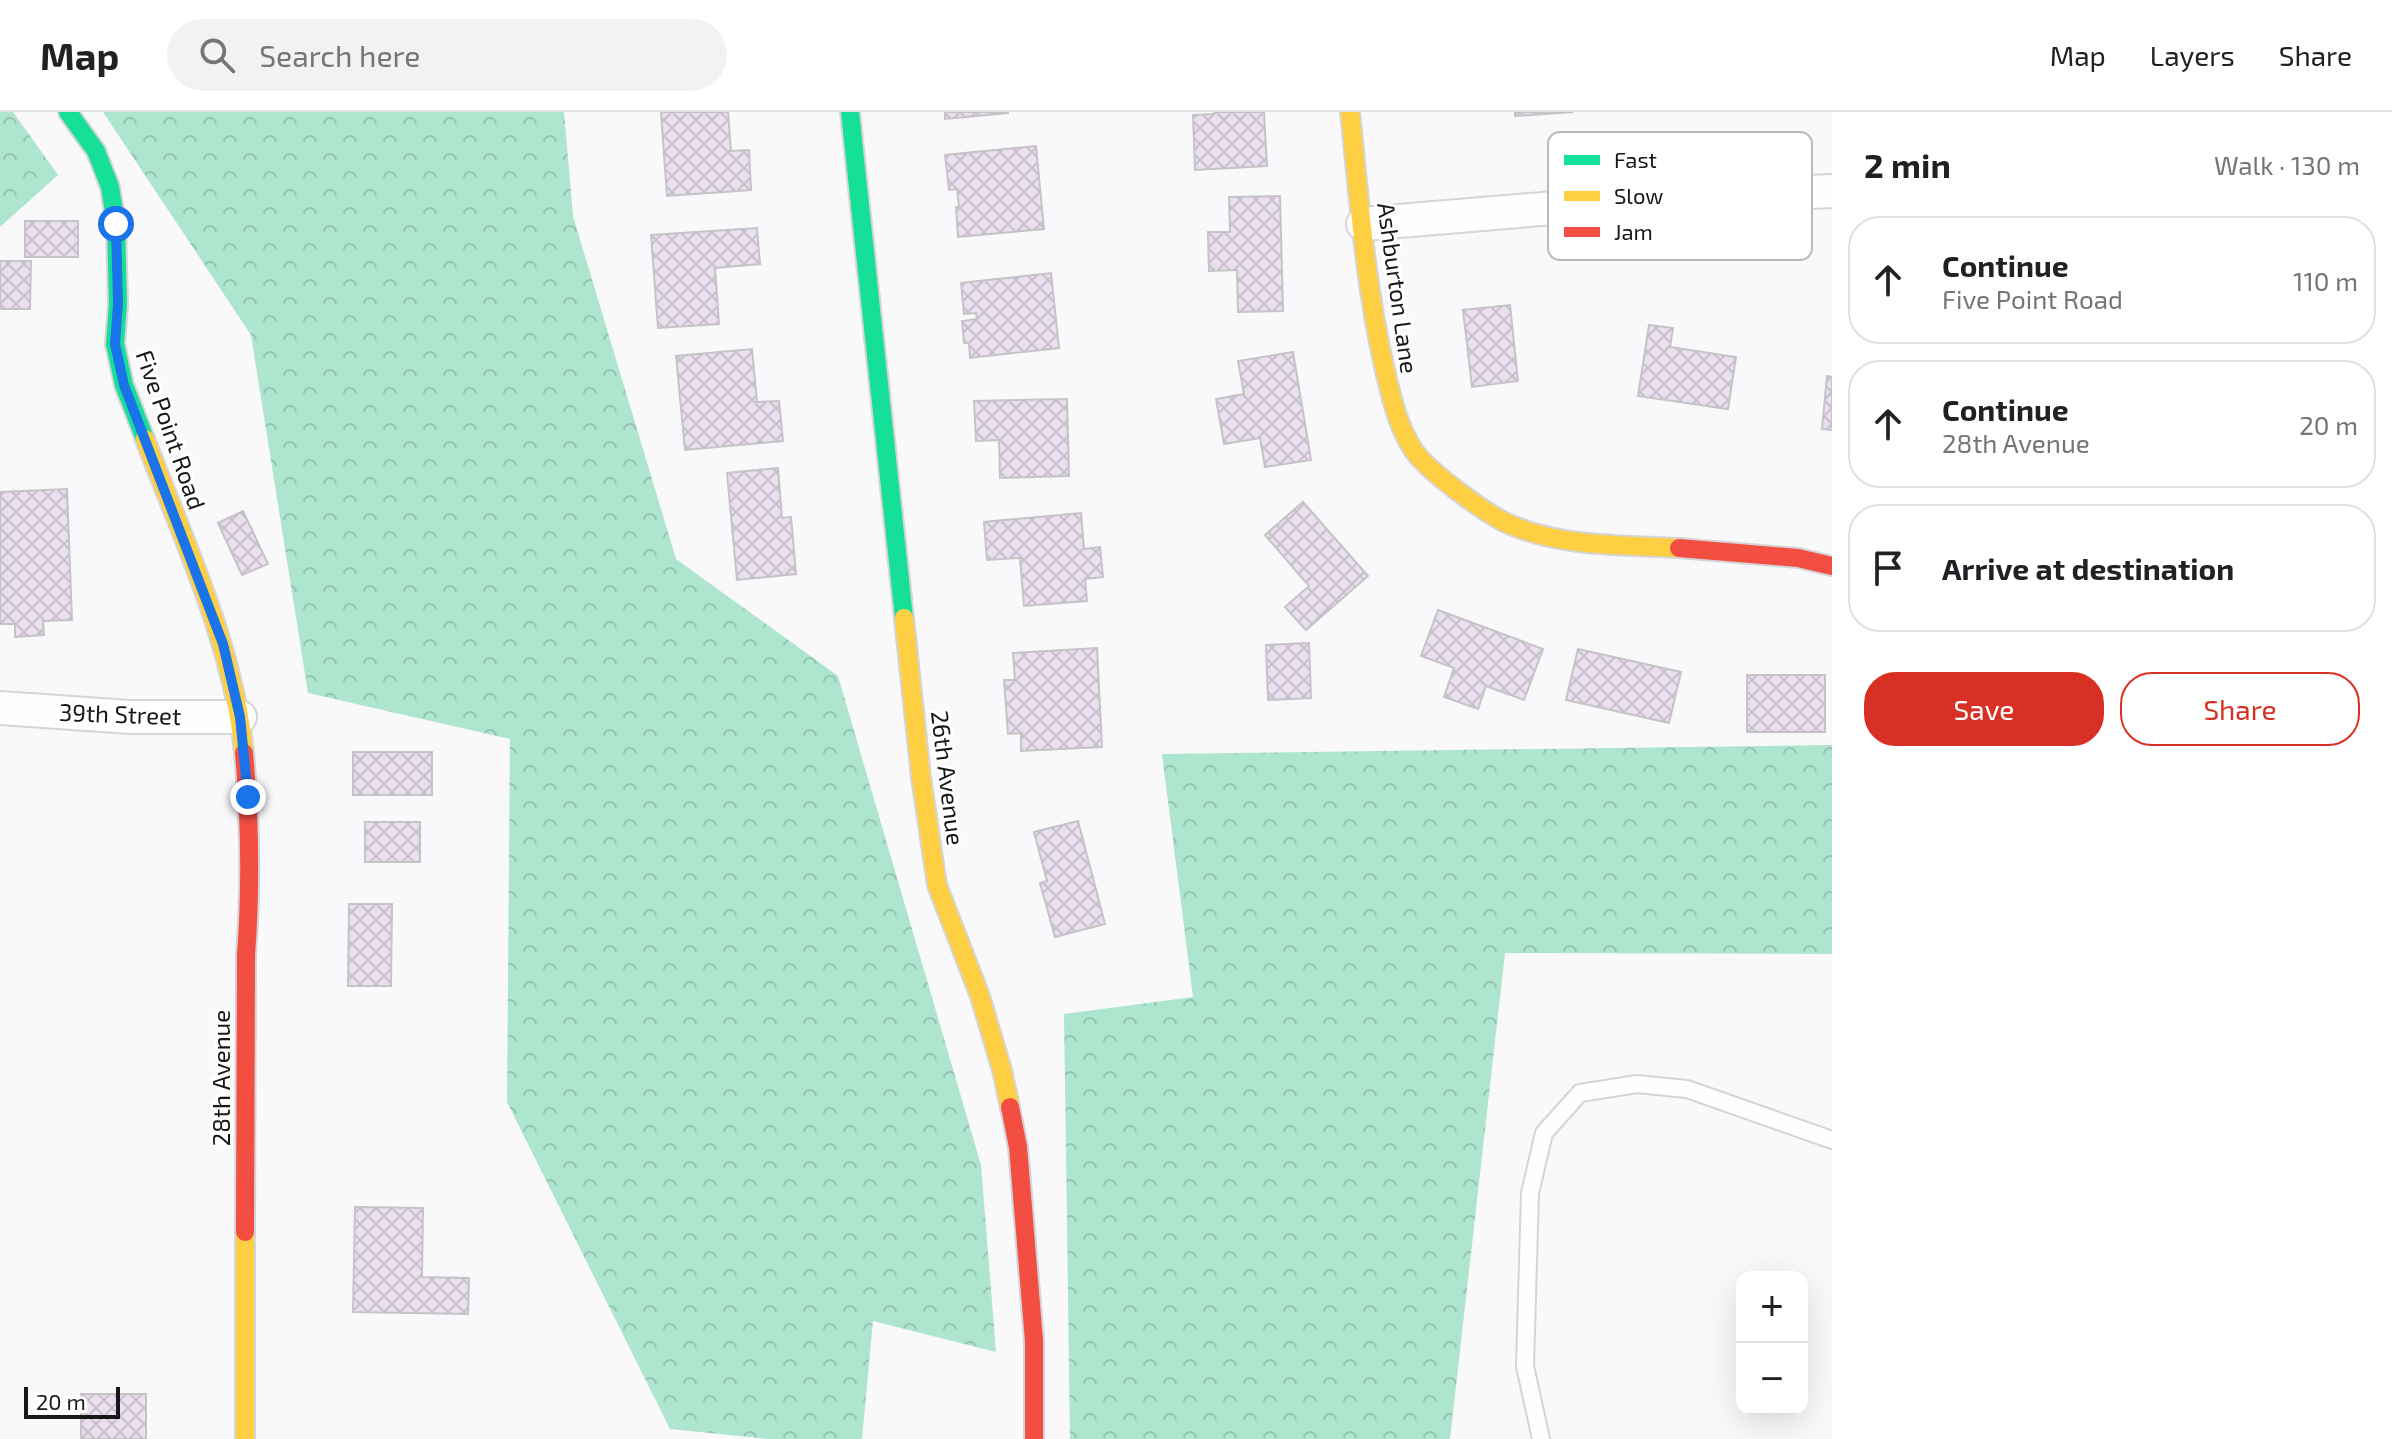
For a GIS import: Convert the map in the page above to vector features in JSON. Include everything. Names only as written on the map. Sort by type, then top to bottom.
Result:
[{"type":"street","name":"Five Point Road","points":[[68,112],[96,151],[110,187],[116,240],[118,304],[115,344],[124,385],[223,644],[240,717]]},
{"type":"street","name":"26th Avenue","points":[[850,112],[921,777],[937,885],[980,996],[998,1055],[1020,1159],[1034,1341],[1034,1439]]},
{"type":"street","name":"Ashburton Lane","points":[[1350,112],[1371,309],[1397,420],[1416,454],[1475,505],[1510,525],[1548,536],[1588,543],[1798,558],[1832,566]]},
{"type":"street","points":[[1812,192],[1832,191]]},
{"type":"street","points":[[1363,224],[1548,209]]},
{"type":"street","name":"39th Street","points":[[0,708],[130,717],[240,717]]},
{"type":"street","name":"28th Avenue","points":[[240,717],[248,797],[249,916],[246,955],[245,1439]]},
{"type":"lane","points":[[1541,1439],[1525,1366],[1530,1193],[1544,1133],[1580,1093],[1637,1084],[1687,1089],[1832,1140]]},
{"type":"green space","points":[[0,112],[13,112],[58,175],[0,227]]},
{"type":"green space","points":[[103,112],[564,112],[573,216],[676,559],[838,676],[981,1165],[996,1352],[873,1321],[862,1439],[769,1439],[670,1429],[507,1102],[510,739],[308,693],[251,335]]},
{"type":"green space","points":[[1832,745],[1832,954],[1505,953],[1450,1439],[1070,1439],[1064,1014],[1193,997],[1162,754]]},
{"type":"building","points":[[661,112],[728,112],[731,151],[749,150],[751,190],[667,196]]},
{"type":"building","points":[[945,112],[1008,112],[1008,113],[945,119]]},
{"type":"building","points":[[1264,112],[1267,166],[1195,170],[1193,115]]},
{"type":"building","points":[[1515,112],[1573,112],[1515,116]]},
{"type":"building","points":[[1036,146],[1044,229],[958,237],[957,189],[949,190],[945,155]]},
{"type":"building","points":[[1280,196],[1283,311],[1238,312],[1237,270],[1209,271],[1208,232],[1230,232],[1229,197]]},
{"type":"building","points":[[25,221],[78,221],[78,257],[25,257]]},
{"type":"building","points":[[757,228],[760,264],[715,268],[719,324],[658,328],[651,235]]},
{"type":"building","points":[[0,261],[31,261],[30,309],[0,309]]},
{"type":"building","points":[[1051,273],[1059,348],[970,358],[969,343],[964,343],[962,321],[977,319],[976,313],[964,314],[961,283]]},
{"type":"building","points":[[1510,305],[1518,381],[1472,387],[1463,310]]},
{"type":"building","points":[[1649,325],[1673,328],[1670,347],[1736,357],[1728,409],[1638,396]]},
{"type":"building","points":[[752,349],[757,402],[779,401],[783,441],[685,450],[676,356]]},
{"type":"building","points":[[1293,352],[1311,460],[1265,467],[1260,438],[1224,444],[1216,399],[1244,394],[1238,361]]},
{"type":"building","points":[[1827,376],[1832,377],[1832,430],[1822,429]]},
{"type":"building","points":[[1067,399],[1069,476],[1000,478],[999,440],[976,441],[974,401]]},
{"type":"building","points":[[778,468],[782,518],[791,517],[796,574],[737,580],[727,473]]},
{"type":"building","points":[[67,489],[72,620],[43,621],[44,635],[15,637],[15,624],[0,624],[0,492]]},
{"type":"building","points":[[1303,502],[1368,576],[1306,630],[1285,607],[1309,586],[1265,535]]},
{"type":"building","points":[[243,511],[268,564],[242,575],[218,523]]},
{"type":"building","points":[[1081,513],[1084,549],[1100,547],[1103,577],[1085,579],[1087,601],[1024,606],[1020,558],[987,560],[984,522]]},
{"type":"building","points":[[1438,610],[1543,649],[1524,700],[1486,686],[1478,709],[1444,697],[1454,668],[1421,656]]},
{"type":"building","points":[[1309,643],[1311,698],[1268,700],[1266,645]]},
{"type":"building","points":[[1097,648],[1102,747],[1021,751],[1021,733],[1008,734],[1004,680],[1015,680],[1013,653]]},
{"type":"building","points":[[1578,649],[1681,672],[1669,723],[1566,700]]},
{"type":"building","points":[[1747,675],[1825,675],[1825,732],[1747,732]]},
{"type":"building","points":[[353,752],[432,752],[432,795],[353,795]]},
{"type":"building","points":[[1078,821],[1105,924],[1055,937],[1040,883],[1047,881],[1034,832]]},
{"type":"building","points":[[365,822],[420,822],[420,862],[365,862]]},
{"type":"building","points":[[349,904],[392,904],[391,986],[348,986]]},
{"type":"building","points":[[355,1207],[423,1208],[422,1277],[469,1278],[468,1314],[353,1312]]},
{"type":"building","points":[[81,1394],[146,1394],[146,1439],[81,1439]]},
{"type":"traffic: fast","points":[[68,112],[96,151],[110,187],[116,224],[118,304],[115,344],[124,385],[145,439]]},
{"type":"traffic: fast","points":[[850,112],[904,618]]},
{"type":"traffic: slow","points":[[1350,112],[1363,239],[1377,334],[1395,410],[1414,451],[1459,492],[1511,525],[1573,541],[1679,548]]},
{"type":"traffic: slow","points":[[145,439],[218,632],[238,712],[244,753]]},
{"type":"traffic: slow","points":[[904,618],[921,777],[937,885],[980,996],[1010,1107]]},
{"type":"traffic: slow","points":[[245,1232],[245,1439]]},
{"type":"traffic: jam","points":[[1679,548],[1798,558],[1832,566]]},
{"type":"traffic: jam","points":[[244,753],[249,854],[245,1232]]},
{"type":"traffic: jam","points":[[1010,1107],[1018,1147],[1034,1341],[1034,1439]]},
{"type":"route","points":[[116,224],[118,304],[115,344],[124,385],[223,644],[240,717],[248,797]]}]
